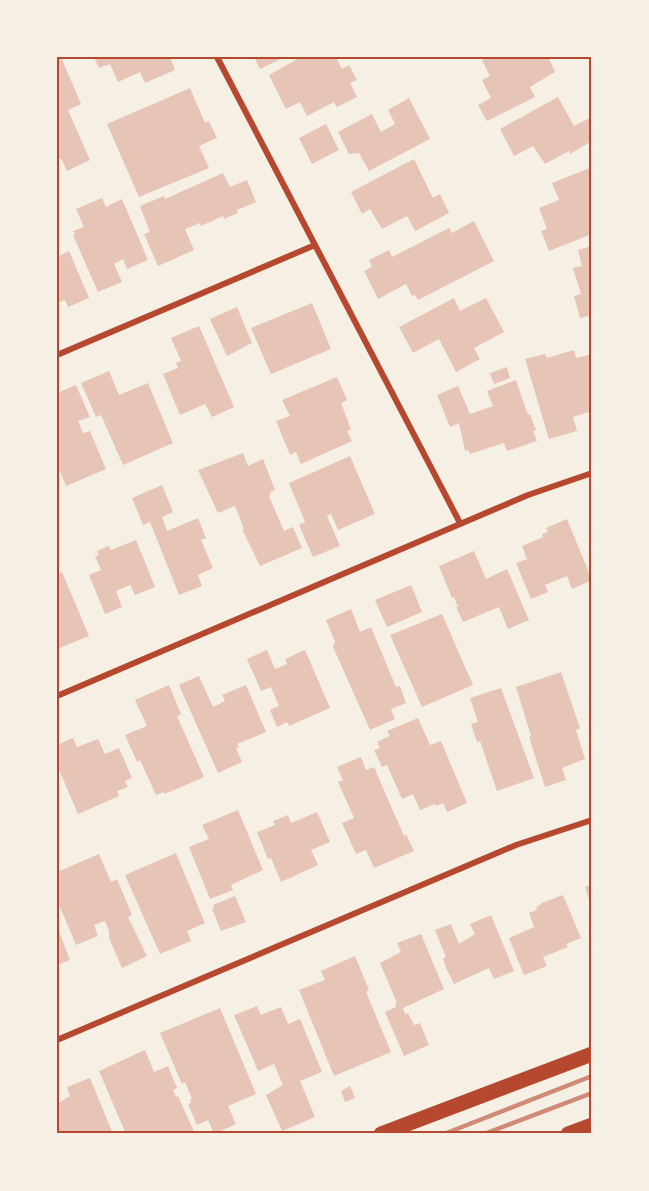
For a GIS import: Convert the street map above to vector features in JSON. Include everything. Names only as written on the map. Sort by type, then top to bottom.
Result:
[{"type":"main road","points":[[381,1134],[592,1054]]},
{"type":"main road","points":[[568,1134],[592,1125]]},
{"type":"street","points":[[217,57],[460,523]]},
{"type":"street","points":[[57,355],[315,245]]},
{"type":"street","points":[[57,696],[460,523],[528,495],[592,473]]},
{"type":"street","points":[[57,1040],[516,845],[592,820]]},
{"type":"building","points":[[57,57],[61,57],[81,104],[68,110],[90,160],[67,171],[61,158],[58,160],[57,156]]},
{"type":"building","points":[[94,57],[170,57],[175,70],[145,83],[140,72],[118,82],[110,64],[99,68]]},
{"type":"building","points":[[254,57],[285,57],[260,69]]},
{"type":"building","points":[[301,57],[336,57],[342,69],[349,65],[357,80],[350,83],[357,97],[337,107],[334,102],[307,116],[300,102],[286,109],[269,75]]},
{"type":"building","points":[[488,57],[548,57],[555,72],[530,87],[535,97],[487,121],[478,105],[491,98],[482,80],[490,76],[482,60]]},
{"type":"building","points":[[190,88],[205,123],[209,121],[217,138],[199,146],[209,168],[139,197],[107,124]]},
{"type":"building","points":[[558,97],[574,126],[592,117],[592,141],[570,154],[569,151],[545,164],[533,146],[514,156],[500,129]]},
{"type":"building","points":[[409,98],[430,139],[369,171],[359,153],[349,154],[338,132],[372,114],[381,132],[395,124],[388,110]]},
{"type":"building","points":[[326,124],[339,150],[312,164],[299,138]]},
{"type":"building","points":[[414,159],[433,198],[440,194],[449,213],[415,231],[407,216],[382,229],[370,209],[362,214],[351,192]]},
{"type":"building","points":[[592,167],[592,234],[549,251],[541,231],[547,229],[539,208],[559,200],[552,183]]},
{"type":"building","points":[[223,173],[230,187],[247,180],[256,202],[237,210],[238,213],[224,219],[223,216],[201,226],[200,223],[185,229],[194,250],[158,266],[144,234],[150,232],[140,206],[164,196],[165,199]]},
{"type":"building","points":[[102,198],[106,207],[122,199],[148,260],[127,269],[123,259],[114,264],[122,282],[98,292],[73,231],[84,227],[76,209]]},
{"type":"building","points":[[474,221],[494,261],[418,300],[415,295],[412,296],[406,284],[378,299],[364,271],[372,267],[369,260],[389,250],[392,257],[449,228],[452,233]]},
{"type":"building","points":[[592,246],[592,315],[580,318],[574,296],[581,294],[573,268],[582,266],[578,250]]},
{"type":"building","points":[[69,251],[89,298],[68,307],[65,300],[57,303],[57,257]]},
{"type":"building","points":[[454,298],[460,311],[486,298],[504,332],[474,348],[480,359],[456,372],[439,339],[413,353],[399,327]]},
{"type":"building","points":[[312,303],[331,349],[271,374],[251,328]]},
{"type":"building","points":[[237,307],[252,343],[227,356],[210,319]]},
{"type":"building","points":[[199,326],[234,407],[212,417],[205,404],[180,415],[163,374],[178,368],[176,363],[181,361],[171,338]]},
{"type":"building","points":[[574,350],[576,358],[592,354],[592,411],[573,417],[577,431],[549,439],[525,359],[545,354],[547,358]]},
{"type":"building","points":[[507,367],[510,378],[494,384],[490,373]]},
{"type":"building","points":[[109,371],[119,395],[148,383],[173,443],[123,465],[101,415],[96,417],[81,383]]},
{"type":"building","points":[[337,377],[347,400],[341,403],[351,429],[347,431],[352,441],[301,464],[296,452],[290,455],[276,421],[290,416],[282,400]]},
{"type":"building","points":[[516,380],[528,415],[530,414],[536,430],[533,431],[537,441],[507,451],[504,443],[470,454],[468,450],[465,451],[459,423],[450,427],[437,395],[458,386],[470,414],[493,406],[487,391]]},
{"type":"building","points":[[76,385],[90,417],[78,421],[83,433],[90,431],[106,469],[66,486],[60,471],[57,472],[57,393]]},
{"type":"building","points":[[243,453],[248,466],[263,459],[275,490],[270,492],[269,496],[284,531],[293,527],[302,548],[260,566],[242,529],[244,529],[235,506],[218,513],[198,470]]},
{"type":"building","points":[[350,456],[375,514],[338,530],[331,514],[327,516],[340,546],[313,557],[299,525],[305,522],[289,483]]},
{"type":"building","points":[[162,485],[173,512],[162,517],[167,531],[198,518],[206,538],[201,540],[213,568],[198,575],[202,586],[179,595],[150,522],[143,525],[132,498]]},
{"type":"building","points":[[567,519],[592,580],[572,589],[567,576],[545,585],[548,592],[531,599],[516,563],[527,559],[522,546],[543,537],[542,534],[548,532],[546,528]]},
{"type":"building","points":[[136,540],[155,587],[135,595],[130,585],[116,591],[122,607],[105,614],[89,575],[101,570],[95,556],[99,555],[97,551],[109,546],[111,550]]},
{"type":"building","points":[[474,551],[486,579],[507,569],[529,620],[508,629],[499,607],[463,622],[439,566]]},
{"type":"building","points":[[62,572],[89,636],[57,649],[57,574]]},
{"type":"building","points":[[411,585],[422,612],[387,627],[375,600]]},
{"type":"building","points":[[351,609],[360,632],[371,627],[396,687],[400,686],[406,703],[391,709],[395,719],[370,730],[333,647],[335,642],[326,620]]},
{"type":"building","points":[[442,614],[473,685],[422,707],[390,635]]},
{"type":"building","points":[[267,650],[275,669],[287,664],[285,659],[305,650],[330,708],[289,726],[287,722],[277,727],[270,710],[279,706],[271,687],[261,691],[247,659]]},
{"type":"building","points":[[561,672],[580,728],[576,730],[585,759],[562,768],[566,780],[545,787],[516,687]]},
{"type":"building","points":[[199,676],[213,707],[225,701],[222,695],[246,685],[266,732],[237,744],[239,747],[236,748],[242,762],[218,773],[179,685]]},
{"type":"building","points":[[169,685],[181,714],[177,716],[204,777],[165,794],[164,792],[156,795],[140,760],[137,762],[125,735],[147,726],[135,700]]},
{"type":"building","points":[[501,688],[534,778],[497,791],[480,741],[477,742],[471,724],[478,722],[470,698]]},
{"type":"building","points":[[418,718],[430,745],[441,741],[467,803],[447,812],[443,803],[420,810],[413,794],[402,799],[387,765],[382,767],[374,750],[380,748],[377,742],[390,736],[387,731]]},
{"type":"building","points":[[73,738],[77,747],[98,739],[105,754],[119,748],[132,778],[125,781],[128,787],[117,791],[119,796],[78,814],[57,765],[57,745]]},
{"type":"building","points":[[361,757],[366,770],[374,767],[404,836],[406,834],[414,851],[374,868],[366,850],[356,854],[342,823],[354,818],[338,782],[343,780],[337,767]]},
{"type":"building","points":[[238,810],[263,870],[231,885],[233,890],[210,899],[189,847],[209,839],[202,825]]},
{"type":"building","points":[[317,812],[330,842],[311,850],[318,865],[281,882],[257,832],[275,825],[273,821],[288,815],[291,823]]},
{"type":"building","points":[[176,853],[205,923],[187,931],[191,941],[160,954],[125,875]]},
{"type":"building","points":[[99,854],[111,882],[117,879],[132,915],[128,917],[147,956],[122,968],[109,938],[105,921],[94,925],[98,936],[76,945],[57,900],[57,872]]},
{"type":"building","points":[[592,885],[592,908],[585,887]]},
{"type":"building","points":[[563,895],[581,938],[566,944],[568,947],[543,957],[547,966],[524,975],[509,938],[534,927],[529,913],[537,910],[536,908],[542,903]]},
{"type":"building","points":[[235,896],[246,922],[221,931],[212,909],[213,905]]},
{"type":"building","points":[[491,915],[514,971],[494,979],[489,968],[454,984],[446,968],[443,958],[446,957],[435,930],[451,924],[459,944],[475,934],[470,924]]},
{"type":"building","points":[[57,926],[70,960],[57,965]]},
{"type":"building","points":[[421,934],[444,989],[403,1008],[414,1025],[420,1023],[429,1045],[404,1056],[385,1012],[396,1007],[397,1003],[380,963],[401,952],[397,943]]},
{"type":"building","points":[[355,956],[369,990],[366,992],[391,1052],[334,1076],[299,990],[325,980],[321,971]]},
{"type":"building","points":[[257,1006],[261,1015],[281,1007],[288,1024],[300,1019],[322,1072],[300,1081],[315,1117],[282,1131],[266,1095],[283,1085],[274,1064],[258,1071],[234,1015]]},
{"type":"building","points":[[220,1008],[256,1094],[228,1106],[236,1124],[214,1134],[208,1120],[197,1125],[188,1104],[192,1099],[185,1082],[182,1084],[160,1033]]},
{"type":"building","points":[[145,1050],[154,1072],[168,1066],[177,1088],[173,1090],[195,1134],[126,1134],[99,1071]]},
{"type":"building","points":[[90,1078],[113,1134],[57,1134],[57,1104],[70,1096],[67,1087]]},
{"type":"building","points":[[350,1086],[355,1098],[345,1102],[341,1091]]},
{"type":"railway","points":[[444,1134],[592,1076]]},
{"type":"railway","points":[[484,1134],[592,1093]]}]
